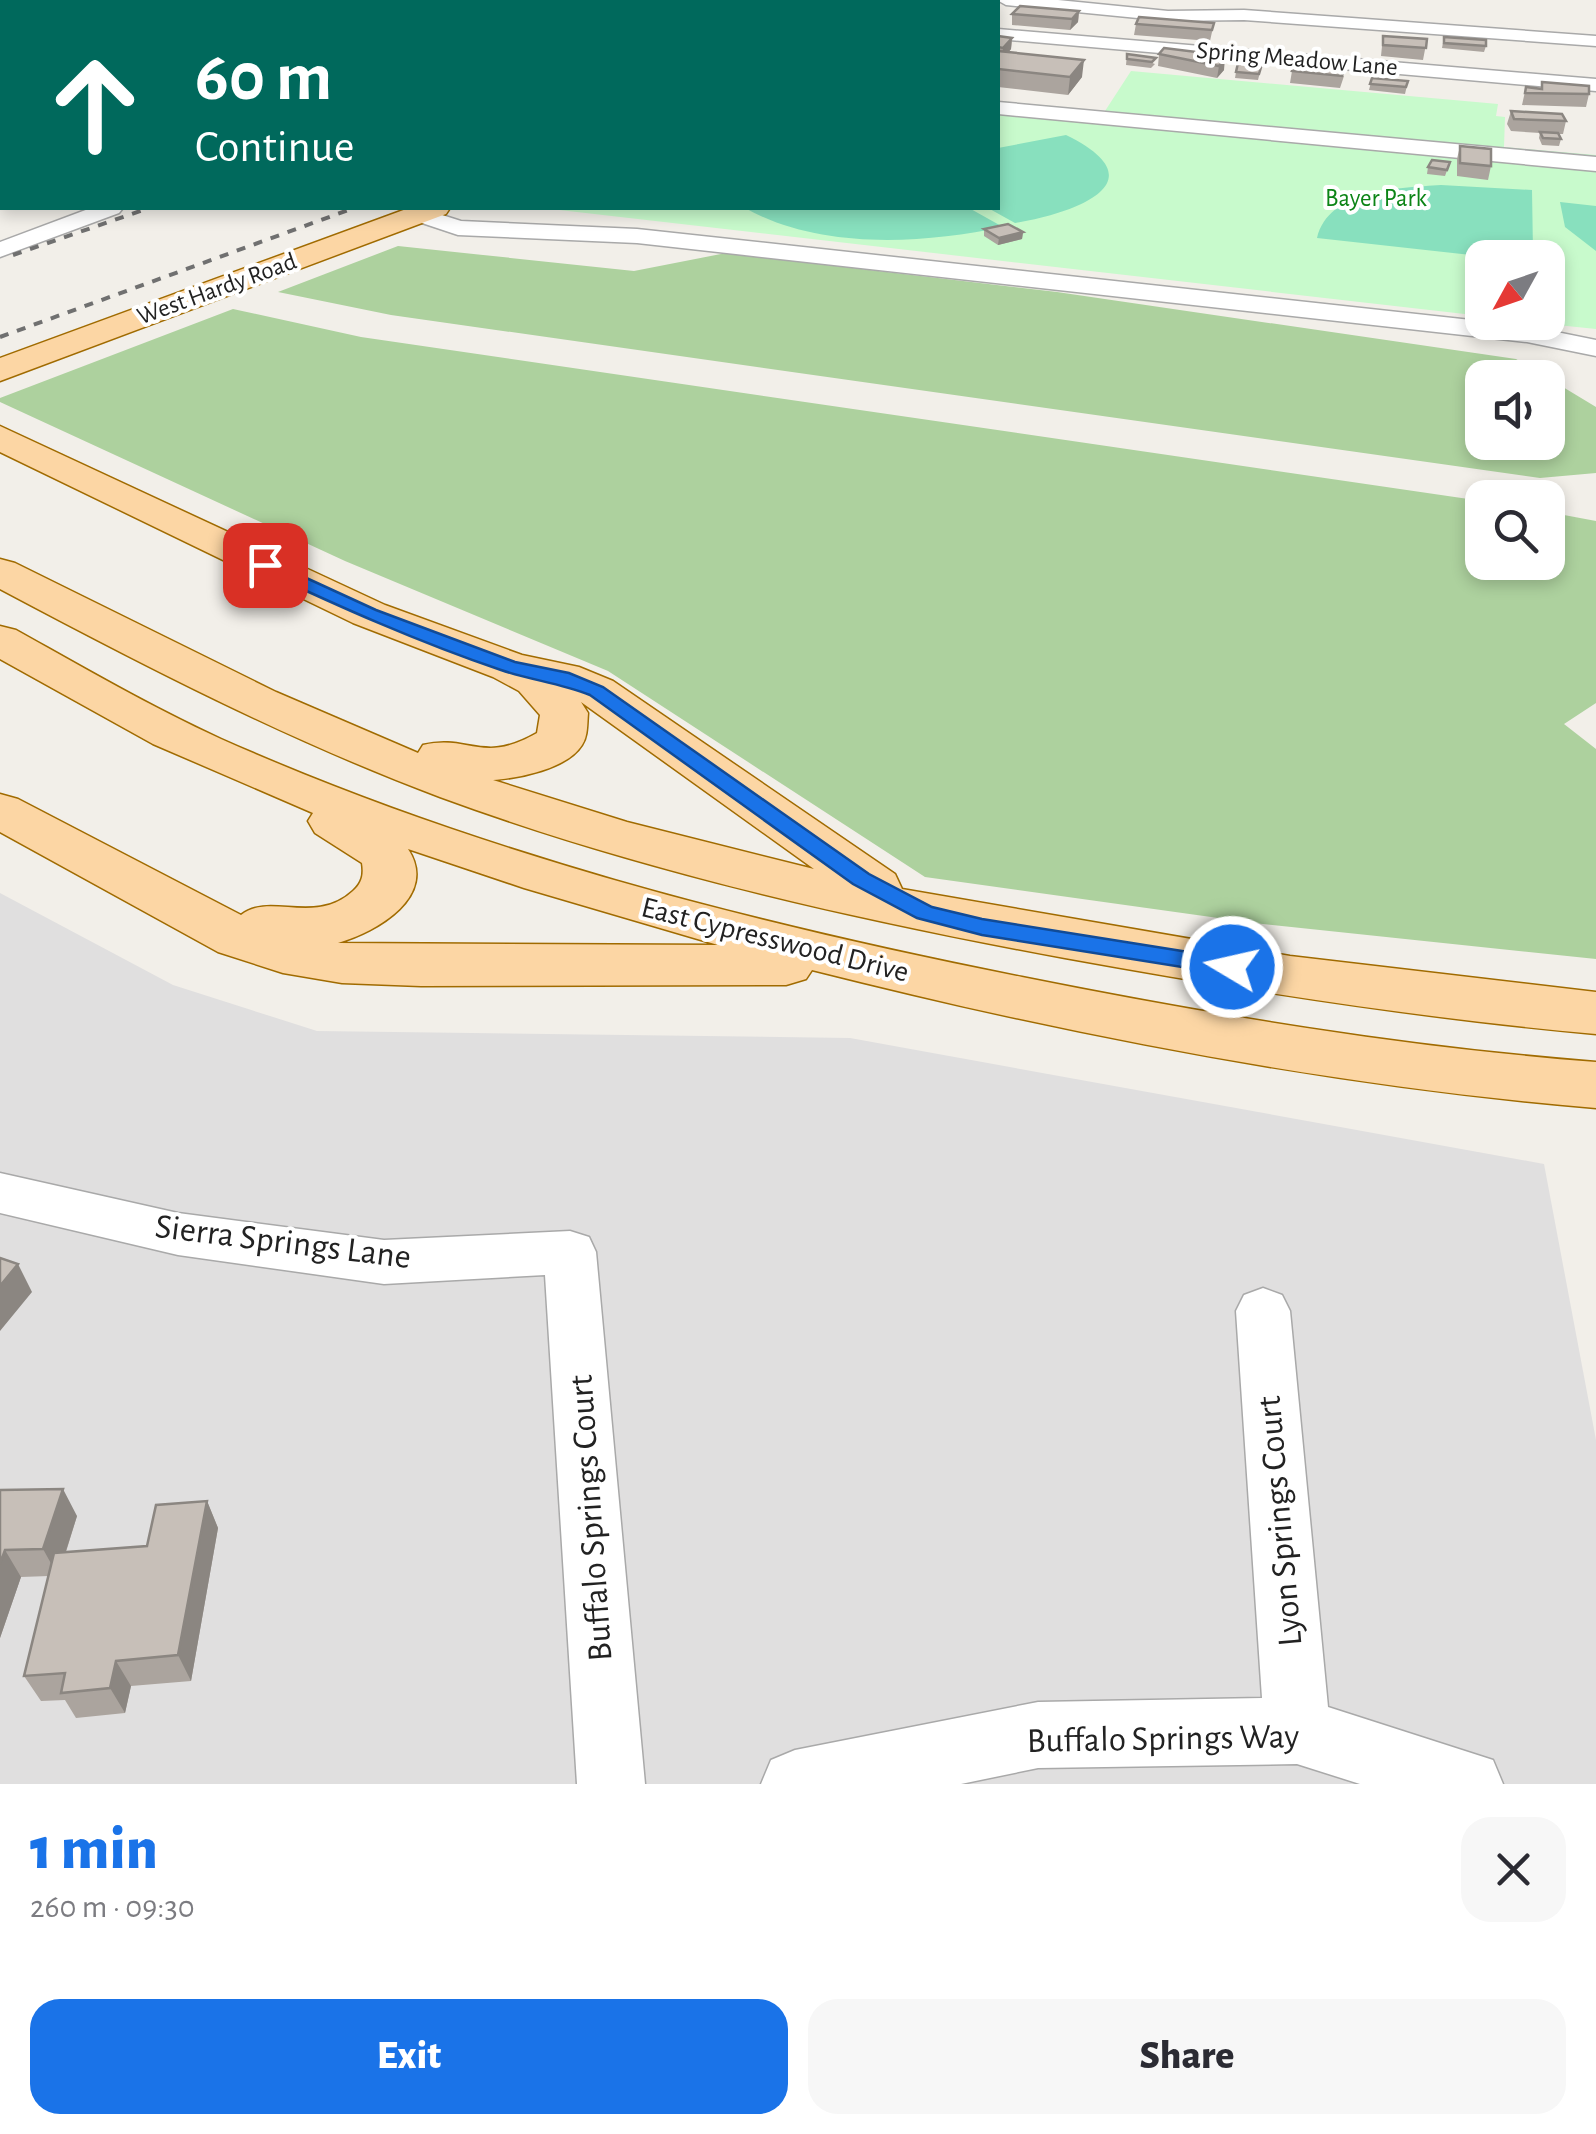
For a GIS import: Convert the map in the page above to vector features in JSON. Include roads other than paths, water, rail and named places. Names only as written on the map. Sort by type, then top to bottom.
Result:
[{"type":"main road","name":"West Hardy Road","points":[[0,370],[427,211]]},
{"type":"main road","points":[[0,437],[370,614],[510,667],[536,681],[557,701],[566,725],[561,740],[535,756],[473,767],[179,665]]},
{"type":"main road","name":"East Cypresswood Drive","points":[[0,572],[179,665],[320,731],[525,809],[722,864],[1028,934],[1453,1002],[1596,1014]]},
{"type":"main road","name":"East Cypresswood Drive","points":[[0,640],[117,706],[228,760],[469,854],[660,912],[883,969],[1251,1042],[1478,1077],[1596,1085]]},
{"type":"main road","points":[[510,667],[562,677],[596,691],[861,879],[925,913]]},
{"type":"main road","points":[[151,892],[278,928],[313,929],[362,914],[386,889],[392,868],[376,846],[228,760]]},
{"type":"main road","points":[[0,810],[238,938],[282,953],[342,964],[883,969]]},
{"type":"main road","points":[[1005,995],[1028,934]]},
{"type":"street","points":[[1006,0],[1168,16],[1244,15],[1596,41]]},
{"type":"street","points":[[1248,0],[1596,29]]},
{"type":"street","name":"Spring Meadow Lane","points":[[1000,34],[1596,85]]},
{"type":"street","points":[[1000,98],[1050,103]]},
{"type":"street","points":[[1000,108],[1596,164]]},
{"type":"street","points":[[0,250],[106,210]]},
{"type":"street","points":[[427,211],[458,228],[637,236],[1596,348]]},
{"type":"street","points":[[1560,341],[1596,365]]},
{"type":"street","name":"Sierra Springs Lane","points":[[0,1193],[178,1234],[384,1262],[570,1252]]},
{"type":"street","name":"Buffalo Springs Court","points":[[570,1252],[611,1784]]},
{"type":"street","name":"Lyon Springs Court","points":[[1263,1311],[1296,1731]]},
{"type":"street","name":"Buffalo Springs Way","points":[[795,1784],[1038,1735],[1296,1731],[1469,1784]]},
{"type":"railway","points":[[13,255],[143,210]]},
{"type":"railway","points":[[0,337],[349,210]]},
{"type":"park label","name":"Bayer Park","points":[[1376,198]]}]
